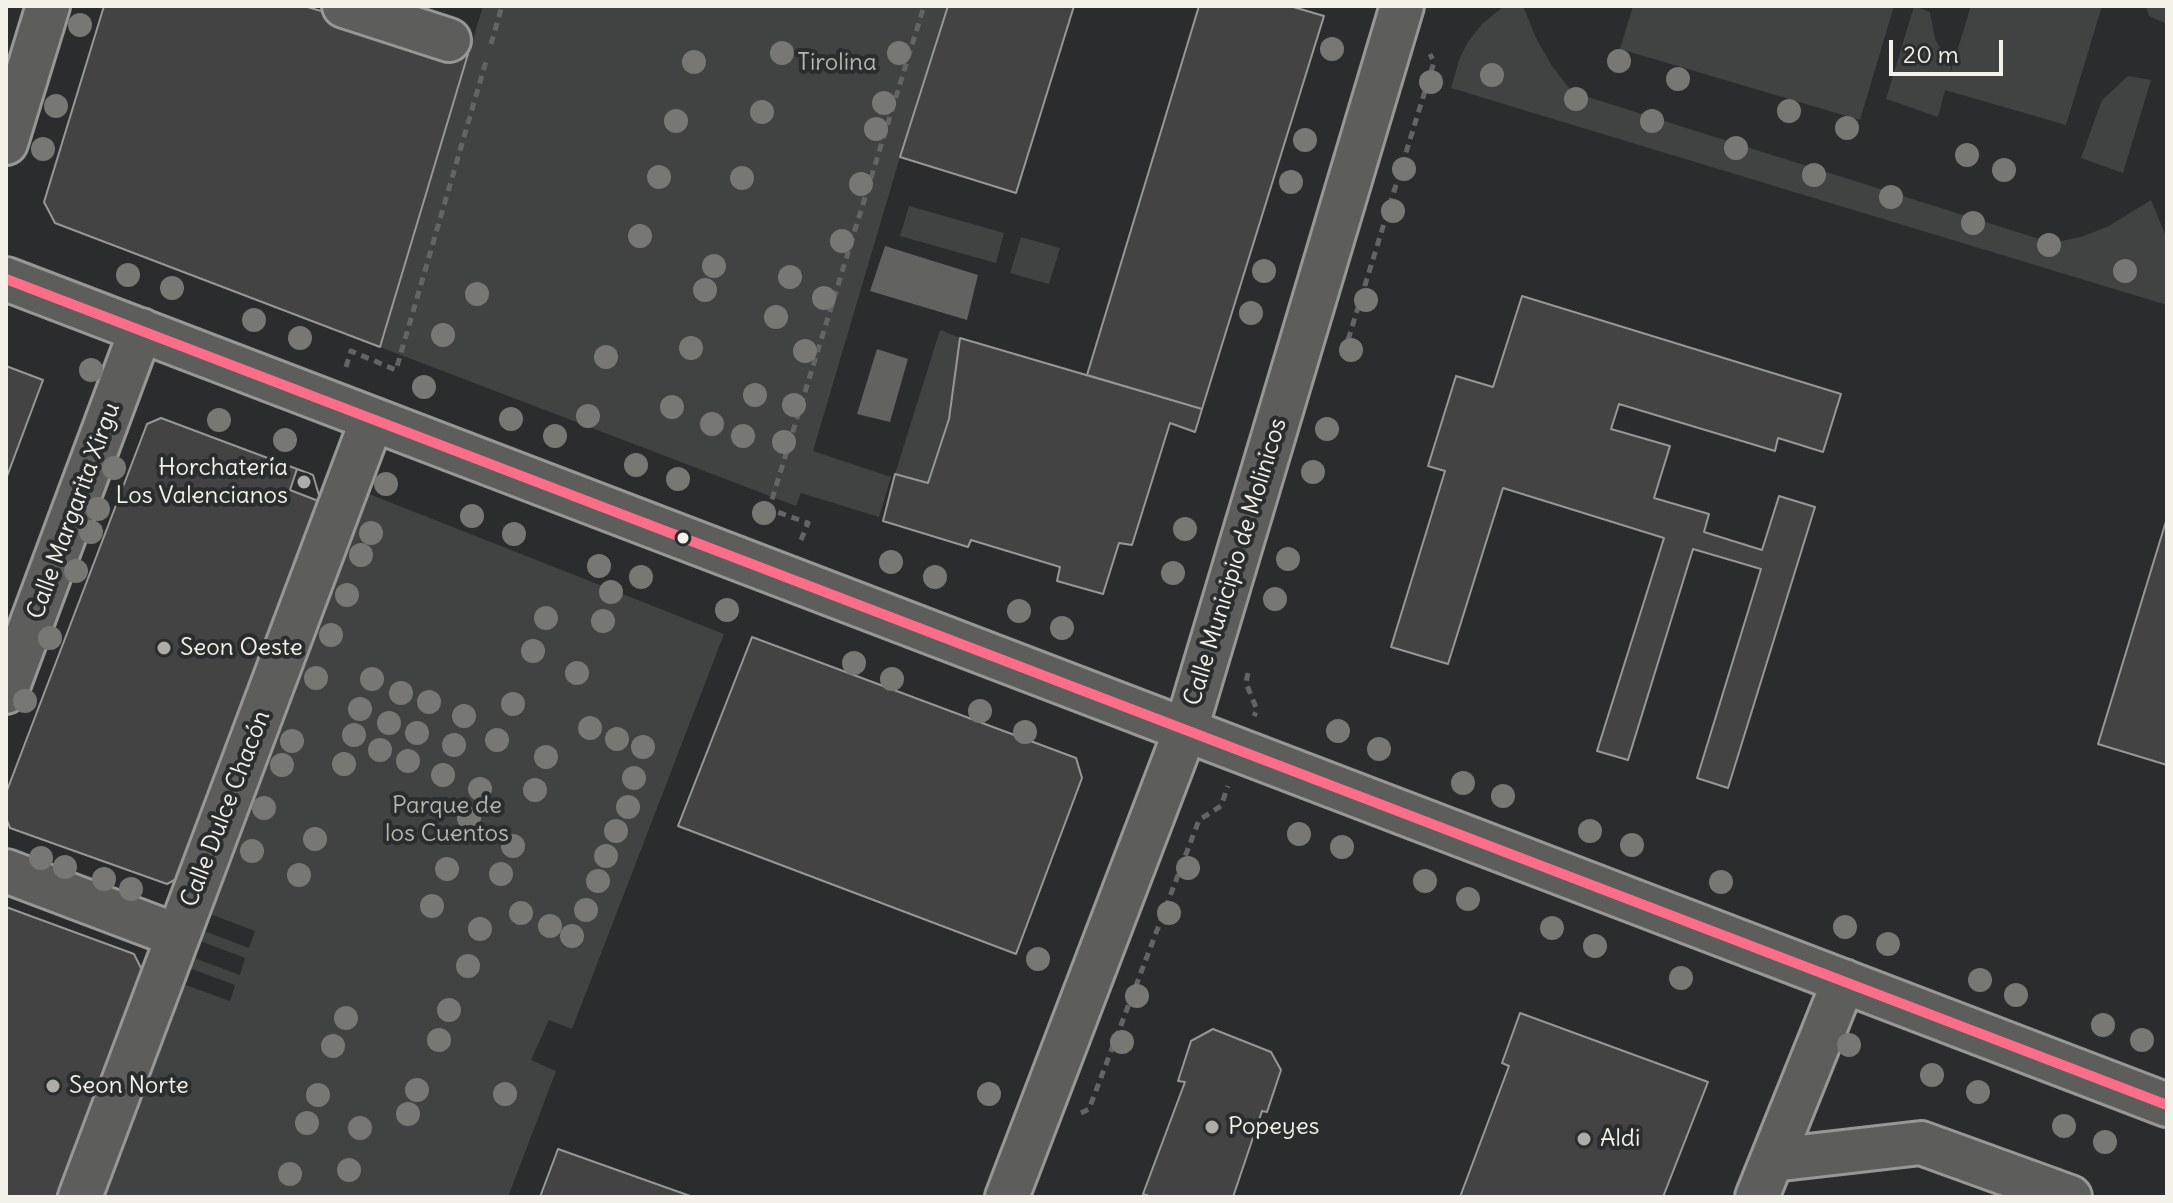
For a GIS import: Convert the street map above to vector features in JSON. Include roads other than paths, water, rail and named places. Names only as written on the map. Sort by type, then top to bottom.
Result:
[{"type":"street","points":[[344,6],[449,40]]},
{"type":"street","name":"Calle Municipio de Molinicos","points":[[1007,1197],[1186,729],[1401,6]]},
{"type":"street","points":[[6,143],[31,23]]},
{"type":"street","points":[[6,279],[2167,1105]]},
{"type":"street","name":"Calle Margarita Xirgu","points":[[6,692],[141,330]]},
{"type":"street","name":"Calle Dulce Chacón","points":[[80,1197],[178,936],[354,413]]},
{"type":"street","points":[[6,871],[178,936]]},
{"type":"street","points":[[1765,1178],[1844,981]]},
{"type":"street","points":[[1765,1178],[1921,1143],[2070,1197]]},
{"type":"place","name":"Horchatería Los Valencianos","points":[[304,482]]},
{"type":"place","name":"Seon Oeste","points":[[164,648]]},
{"type":"place","name":"Seon Norte","points":[[53,1086]]},
{"type":"place","name":"Popeyes","points":[[1212,1127]]},
{"type":"place","name":"Aldi","points":[[1584,1139]]},
{"type":"park label","name":"Tirolina","points":[[837,63]]},
{"type":"park label","name":"Parque de los Cuentos","points":[[447,820]]}]
